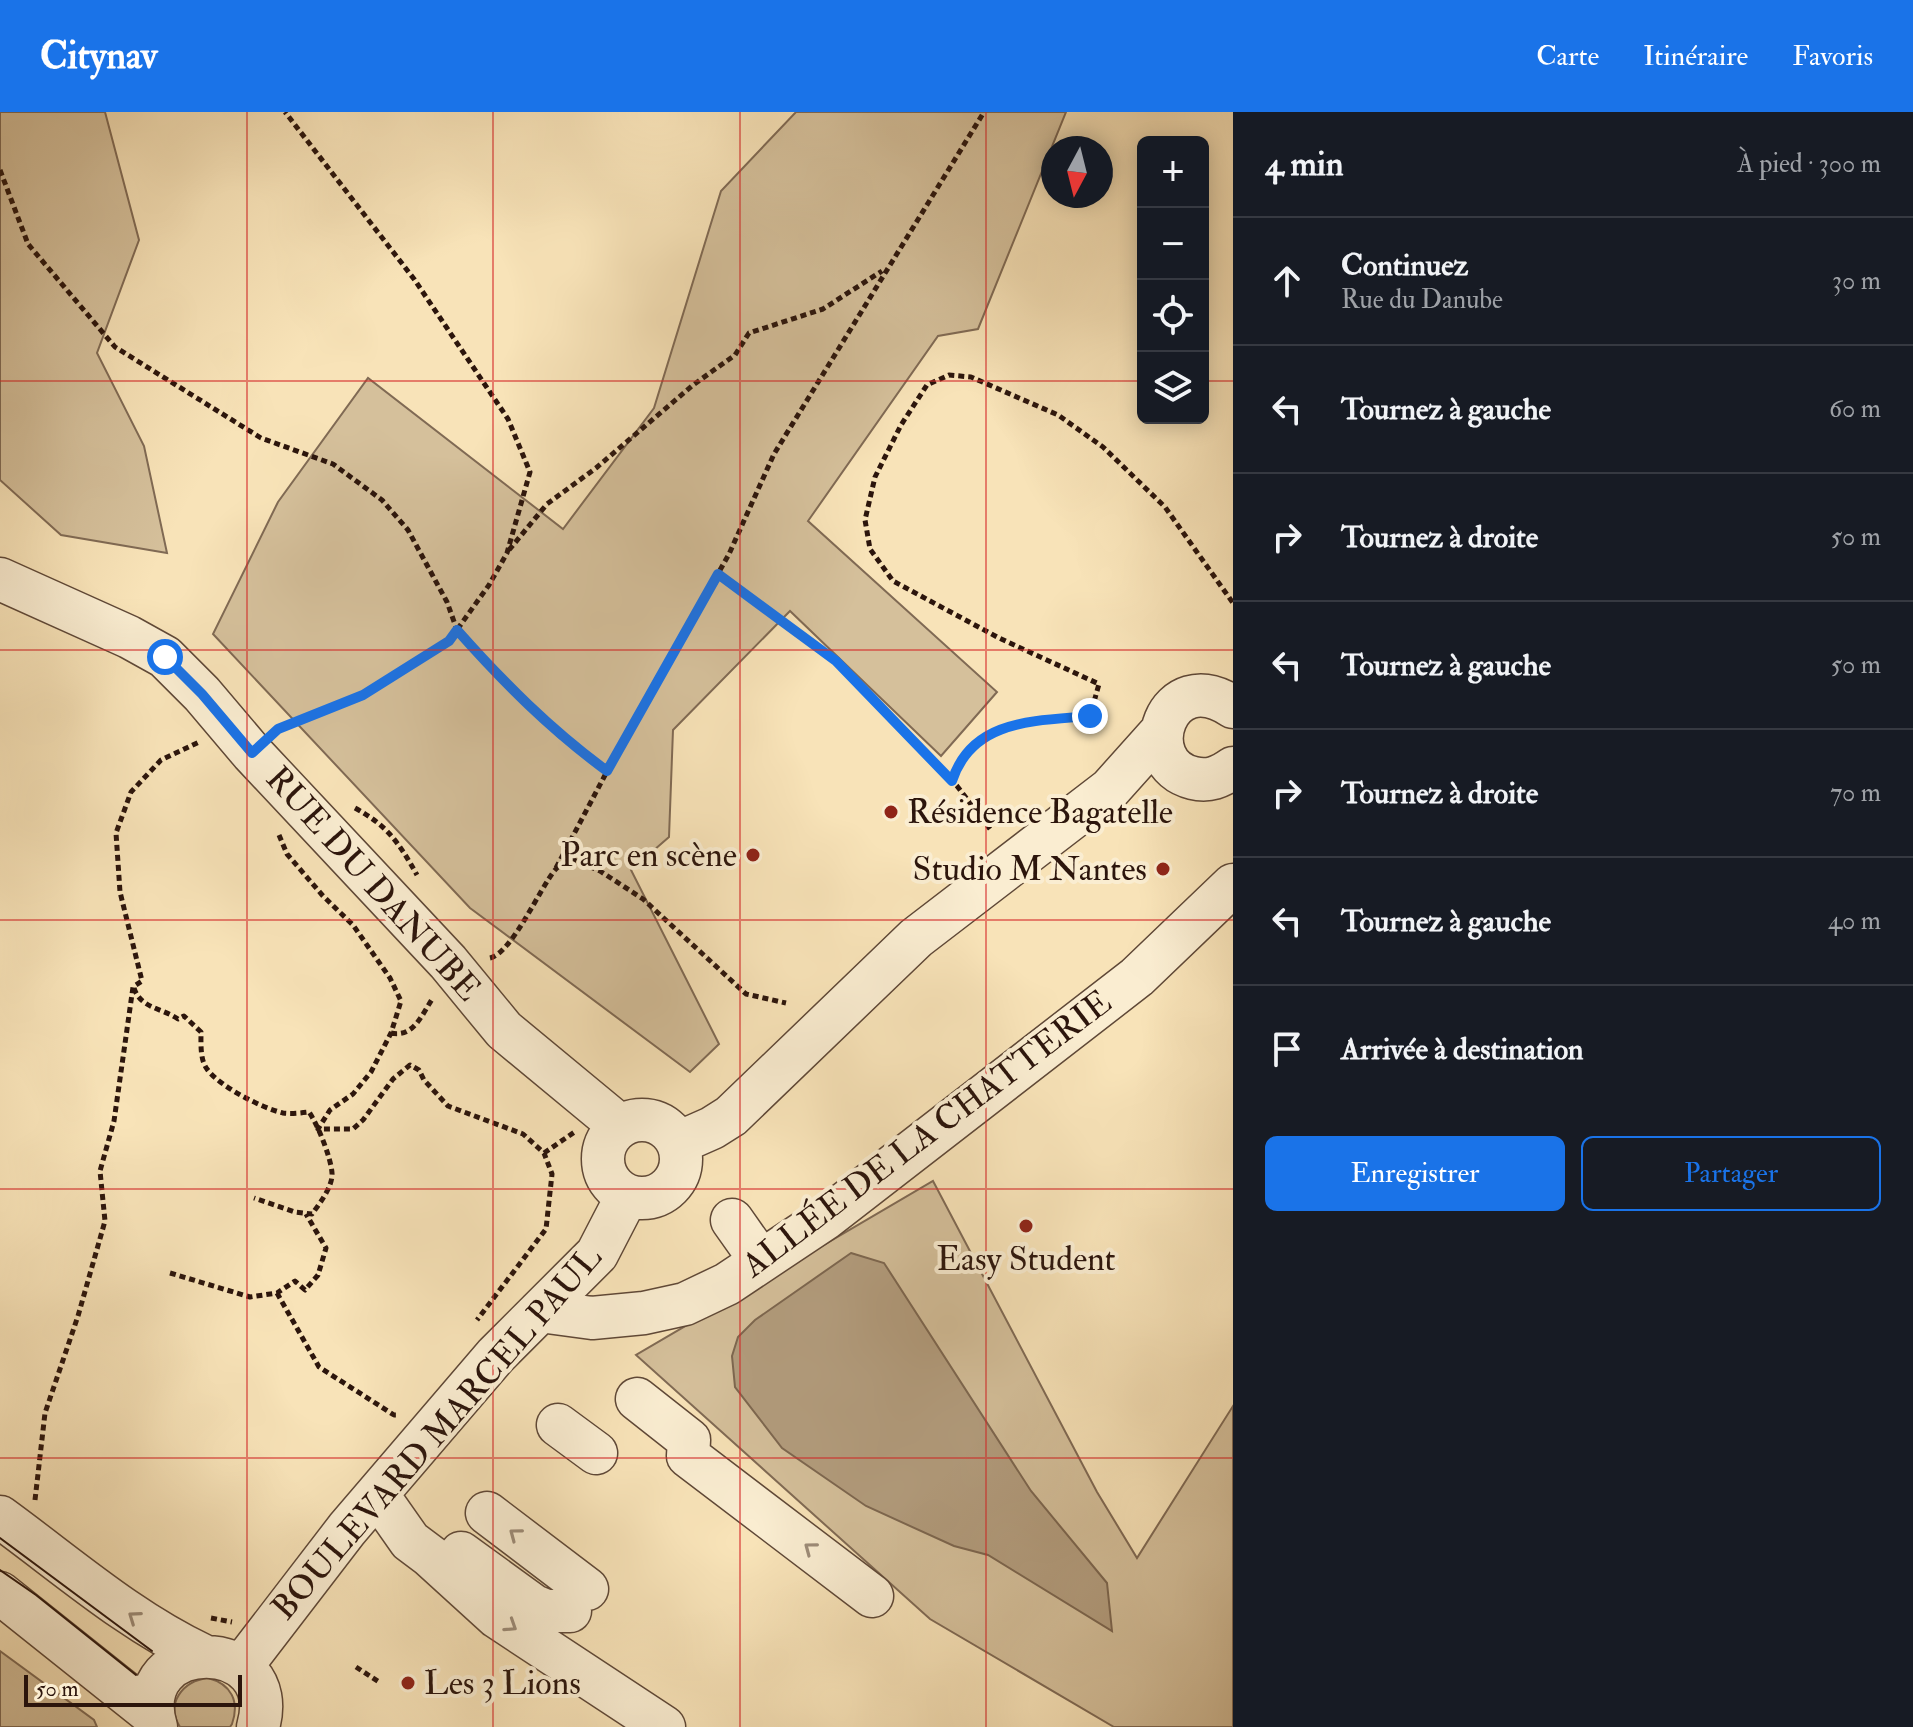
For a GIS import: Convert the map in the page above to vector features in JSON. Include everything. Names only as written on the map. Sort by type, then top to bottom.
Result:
[{"type":"street","name":"RUE DU DANUBE","points":[[0,579],[129,637],[165,657],[297,801],[470,964],[504,1030],[620,1126]]},
{"type":"street","points":[[1194,709],[1185,776],[1203,780],[1221,777],[1233,768]]},
{"type":"street","points":[[678,1143],[731,1116],[916,938],[1110,789],[1194,709]]},
{"type":"street","name":"ALLÉE DE LA CHATTERIE","points":[[540,1311],[592,1318],[644,1313],[685,1304],[727,1284],[826,1218],[1137,977],[1233,885]]},
{"type":"street","points":[[636,1120],[653,1121],[667,1129],[678,1143],[682,1158],[679,1173],[671,1186],[658,1196],[643,1199],[627,1196],[613,1187],[604,1171],[602,1155],[608,1138],[620,1126],[636,1120]]},
{"type":"street","name":"BOULEVARD MARCEL PAUL","points":[[241,1667],[332,1547],[496,1355],[597,1254],[627,1196]]},
{"type":"street","points":[[732,1220],[761,1261]]},
{"type":"street","points":[[637,1399],[689,1440],[688,1456],[872,1596]]},
{"type":"street","points":[[558,1425],[596,1453]]},
{"type":"street","points":[[377,1494],[419,1515],[443,1539],[473,1578],[497,1617],[664,1727]]},
{"type":"street","points":[[473,1578],[546,1611],[578,1600],[487,1513]]},
{"type":"street","points":[[11,1524],[163,1636],[202,1655],[222,1658],[241,1667],[259,1694],[261,1712],[258,1727]]},
{"type":"street","points":[[0,1593],[154,1721]]},
{"type":"street","points":[[154,1721],[156,1689],[165,1675],[179,1662],[202,1655]]},
{"type":"path","points":[[285,112],[414,279],[508,419],[530,472],[507,553]]},
{"type":"path","points":[[391,1033],[399,1035],[412,1031],[470,964],[497,956],[515,933],[556,868],[718,574],[774,454],[984,112]]},
{"type":"path","points":[[0,170],[28,244],[115,347],[261,438],[333,464],[382,500],[408,530],[447,602],[457,630],[492,670],[561,737],[607,771]]},
{"type":"path","points":[[11,1524],[35,1508],[45,1413],[78,1316],[105,1221],[100,1171],[114,1121],[133,987],[142,981],[117,870],[116,833],[131,792],[161,760],[187,746],[244,742],[363,695],[449,641],[489,585],[507,553],[547,504],[596,468],[693,385],[735,355],[749,333],[823,309],[886,269]]},
{"type":"path","points":[[952,781],[958,762],[990,733],[1026,722],[1090,716],[1099,684],[999,638],[893,581],[870,549],[865,520],[875,477],[901,425],[927,385],[949,375],[971,377],[1058,415],[1091,439],[1165,507],[1233,603]]},
{"type":"path","points":[[718,574],[836,661],[952,781],[990,829]]},
{"type":"path","points":[[297,801],[277,813],[274,825],[287,854],[353,925],[390,978],[401,1001],[391,1033],[371,1072],[353,1094],[330,1110],[318,1129]]},
{"type":"path","points":[[556,868],[571,859],[600,871],[643,899],[746,994],[786,1003]]},
{"type":"path","points":[[133,987],[144,1004],[178,1019],[184,1016],[201,1032],[205,1067],[222,1083],[252,1101],[285,1113],[309,1112],[332,1171],[322,1201],[312,1214],[295,1212],[254,1198]]},
{"type":"path","points":[[318,1129],[353,1129],[393,1079],[410,1065],[419,1070],[448,1106],[523,1134],[544,1153],[552,1174],[546,1229],[471,1328]]},
{"type":"path","points":[[170,1273],[250,1297],[277,1293],[295,1281],[305,1290],[318,1275],[326,1248],[306,1213]]},
{"type":"path","points":[[277,1293],[319,1367],[394,1415],[406,1415]]},
{"type":"path","points":[[356,1667],[379,1682]]},
{"type":"shaded area","points":[[0,112],[105,112],[139,240],[97,353],[144,446],[167,553],[61,535],[0,480]]},
{"type":"shaded area","points":[[796,112],[1066,112],[1056,136],[1041,136],[1041,174],[978,329],[938,336],[808,521],[997,692],[941,756],[790,611],[673,730],[669,837],[631,870],[719,1044],[690,1072],[470,908],[213,634],[278,502],[368,378],[563,529],[654,408],[721,191]]},
{"type":"shaded area","points":[[933,1181],[1097,1492],[1137,1558],[1233,1406],[1233,1727],[1114,1727],[930,1619],[636,1355]]},
{"type":"shaded area","points":[[851,1253],[884,1263],[1031,1491],[1107,1583],[1112,1631],[988,1555],[954,1546],[866,1506],[782,1448],[735,1387],[732,1356],[738,1337],[755,1320]]},
{"type":"shaded area","points":[[0,1651],[94,1720],[97,1727],[0,1727]]},
{"type":"shaded area","points":[[208,1678],[223,1684],[232,1695],[235,1708],[232,1724],[230,1727],[180,1727],[175,1710],[179,1695],[184,1688]]},
{"type":"tram line","points":[[0,1538],[152,1651]]},
{"type":"tram line","points":[[0,1570],[136,1675]]},
{"type":"place","name":"Résidence Bagatelle","points":[[891,812]]},
{"type":"place","name":"Parc en scène","points":[[753,855]]},
{"type":"place","name":"Studio M Nantes","points":[[1163,869]]},
{"type":"place","name":"Easy Student","points":[[1026,1226]]},
{"type":"place","name":"Les 3 Lions","points":[[408,1683]]},
{"type":"route","points":[[165,657],[202,694],[252,753],[278,729],[363,695],[449,641],[457,630],[492,670],[561,737],[607,771],[718,574],[836,661],[952,781],[958,762],[990,733],[1026,722],[1090,716]]}]
